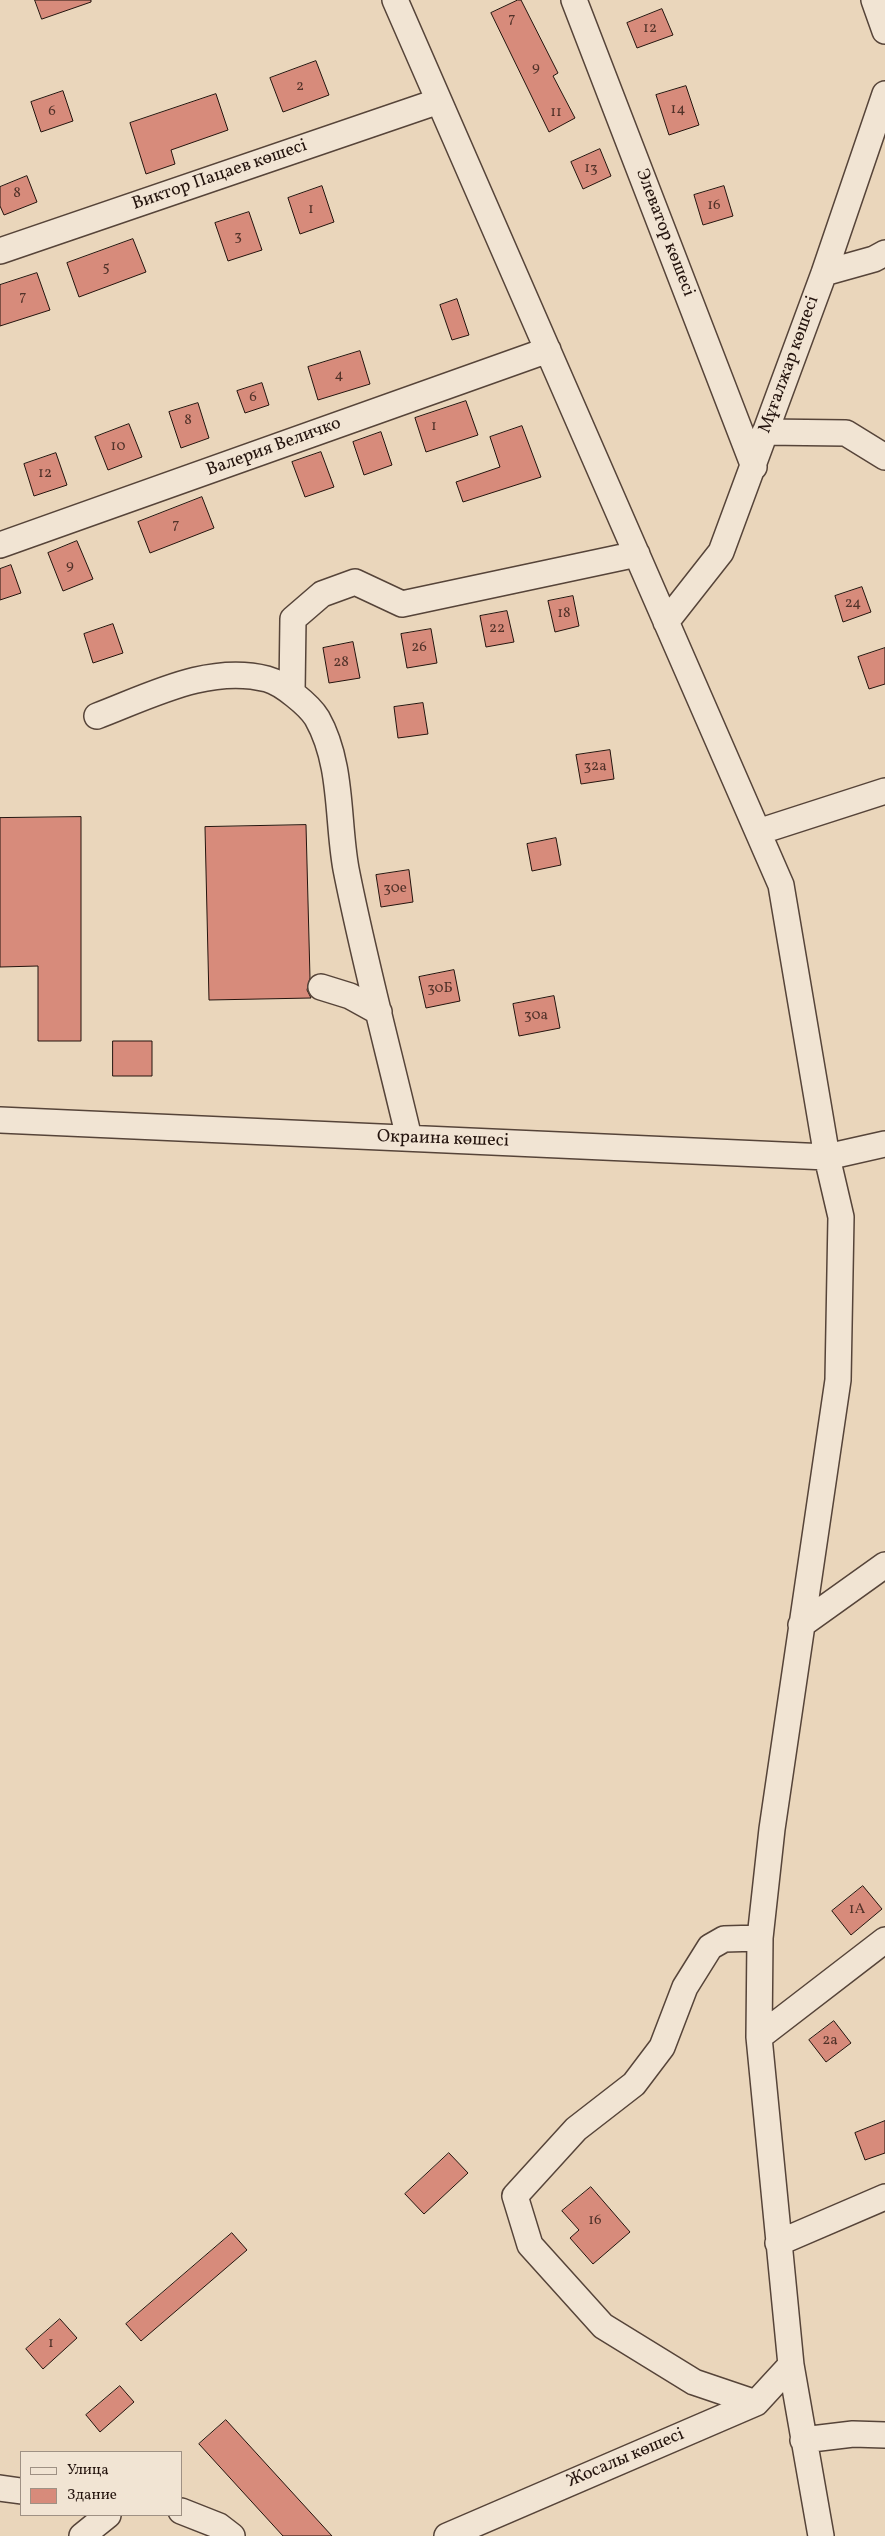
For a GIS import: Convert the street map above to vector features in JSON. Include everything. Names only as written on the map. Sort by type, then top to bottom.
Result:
[{"type":"street","points":[[395,0],[781,885],[827,1157],[841,1217],[838,1380],[772,1829],[760,1938],[759,2037],[778,2243],[791,2365],[821,2536]]},
{"type":"street","name":"Элеватор көшесі","points":[[574,0],[754,467]]},
{"type":"street","points":[[874,0],[885,32]]},
{"type":"street","name":"Мұғалжар көшесі","points":[[666,622],[721,552],[824,274],[885,94]]},
{"type":"street","name":"Виктор Пацаев көшесі","points":[[0,252],[439,101]]},
{"type":"street","points":[[824,274],[874,259],[885,253]]},
{"type":"street","name":"Валерия Величко","points":[[0,545],[548,350]]},
{"type":"street","points":[[765,432],[846,433],[885,457]]},
{"type":"street","points":[[292,692],[293,619],[322,594],[355,582],[402,604],[637,554]]},
{"type":"street","points":[[97,716],[189,681],[230,674],[269,679],[292,692],[316,717],[328,746],[338,796],[346,868],[409,1138]]},
{"type":"street","points":[[758,832],[885,791]]},
{"type":"street","points":[[321,987],[350,996],[379,1012]]},
{"type":"street","name":"Окраина көшесі","points":[[0,1120],[827,1157],[885,1144]]},
{"type":"street","points":[[801,1625],[885,1564]]},
{"type":"street","points":[[756,2403],[694,2382],[603,2326],[530,2245],[516,2196],[576,2129],[634,2084],[662,2047],[685,1987],[710,1947],[724,1939],[760,1938]]},
{"type":"street","points":[[759,2037],[885,1940]]},
{"type":"street","points":[[778,2243],[885,2197]]},
{"type":"street","name":"Жосалы көшесі","points":[[447,2536],[756,2403],[791,2365]]},
{"type":"street","points":[[803,2440],[853,2434],[885,2435]]},
{"type":"street","points":[[0,2488],[20,2491]]},
{"type":"street","points":[[182,2511],[219,2526],[232,2536]]},
{"type":"street","points":[[82,2536],[107,2516]]},
{"type":"building","points":[[35,0],[91,0],[91,2],[42,19]]},
{"type":"building","points":[[521,0],[558,73],[553,76],[575,118],[549,132],[491,13]]},
{"type":"building","points":[[662,9],[673,35],[637,48],[627,23]]},
{"type":"building","points":[[316,61],[329,95],[283,112],[270,78]]},
{"type":"building","points":[[686,86],[699,125],[669,135],[656,95]]},
{"type":"building","points":[[63,91],[73,121],[41,132],[31,102]]},
{"type":"building","points":[[216,94],[228,130],[171,150],[175,164],[146,174],[130,123]]},
{"type":"building","points":[[600,149],[611,176],[583,189],[571,162]]},
{"type":"building","points":[[27,176],[37,202],[4,215],[0,206],[0,187]]},
{"type":"building","points":[[322,186],[334,222],[300,234],[288,198]]},
{"type":"building","points":[[724,186],[733,216],[703,225],[694,195]]},
{"type":"building","points":[[249,212],[262,250],[228,261],[215,223]]},
{"type":"building","points":[[133,239],[146,272],[79,297],[67,263]]},
{"type":"building","points":[[37,273],[50,310],[0,326],[0,285]]},
{"type":"building","points":[[457,299],[469,335],[452,340],[440,305]]},
{"type":"building","points":[[360,351],[370,384],[318,400],[308,367]]},
{"type":"building","points":[[262,383],[269,405],[245,413],[237,391]]},
{"type":"building","points":[[466,401],[478,435],[426,452],[415,418]]},
{"type":"building","points":[[198,403],[209,438],[181,448],[169,412]]},
{"type":"building","points":[[129,424],[142,457],[108,470],[95,437]]},
{"type":"building","points":[[522,426],[541,477],[463,502],[456,482],[500,467],[490,437]]},
{"type":"building","points":[[381,432],[392,465],[364,475],[353,442]]},
{"type":"building","points":[[321,452],[334,487],[305,497],[292,462]]},
{"type":"building","points":[[56,453],[67,485],[34,496],[24,464]]},
{"type":"building","points":[[202,497],[214,528],[150,553],[138,522]]},
{"type":"building","points":[[77,541],[93,579],[63,591],[48,553]]},
{"type":"building","points":[[11,565],[21,593],[0,600],[0,569]]},
{"type":"building","points":[[862,587],[871,612],[843,622],[835,596]]},
{"type":"building","points":[[573,596],[579,626],[555,632],[548,601]]},
{"type":"building","points":[[507,611],[514,642],[486,647],[480,616]]},
{"type":"building","points":[[113,624],[123,653],[93,663],[84,634]]},
{"type":"building","points":[[431,629],[437,663],[407,668],[401,634]]},
{"type":"building","points":[[353,642],[360,678],[329,683],[323,648]]},
{"type":"building","points":[[885,648],[885,684],[869,689],[858,657]]},
{"type":"building","points":[[423,703],[428,734],[398,738],[394,707]]},
{"type":"building","points":[[610,750],[614,779],[581,784],[576,755]]},
{"type":"building","points":[[81,817],[81,1041],[38,1041],[38,966],[0,967],[0,818]]},
{"type":"building","points":[[306,825],[310,978],[307,990],[311,998],[209,1000],[205,827]]},
{"type":"building","points":[[556,838],[561,865],[532,871],[527,844]]},
{"type":"building","points":[[409,870],[413,902],[381,907],[376,875]]},
{"type":"building","points":[[454,970],[460,1001],[426,1008],[419,977]]},
{"type":"building","points":[[554,996],[560,1028],[519,1036],[513,1004]]},
{"type":"building","points":[[113,1041],[152,1041],[152,1076],[113,1076]]},
{"type":"building","points":[[863,1886],[882,1909],[851,1935],[832,1911]]},
{"type":"building","points":[[834,2021],[851,2043],[826,2062],[809,2040]]},
{"type":"building","points":[[885,2121],[885,2153],[865,2160],[855,2133]]},
{"type":"building","points":[[449,2153],[468,2173],[424,2214],[405,2194]]},
{"type":"building","points":[[591,2187],[630,2232],[593,2264],[570,2238],[579,2230],[562,2211]]},
{"type":"building","points":[[232,2233],[247,2250],[141,2341],[126,2324]]},
{"type":"building","points":[[60,2319],[77,2338],[43,2369],[26,2349]]},
{"type":"building","points":[[120,2386],[134,2402],[100,2432],[86,2415]]},
{"type":"building","points":[[226,2420],[332,2536],[283,2536],[199,2444]]}]
